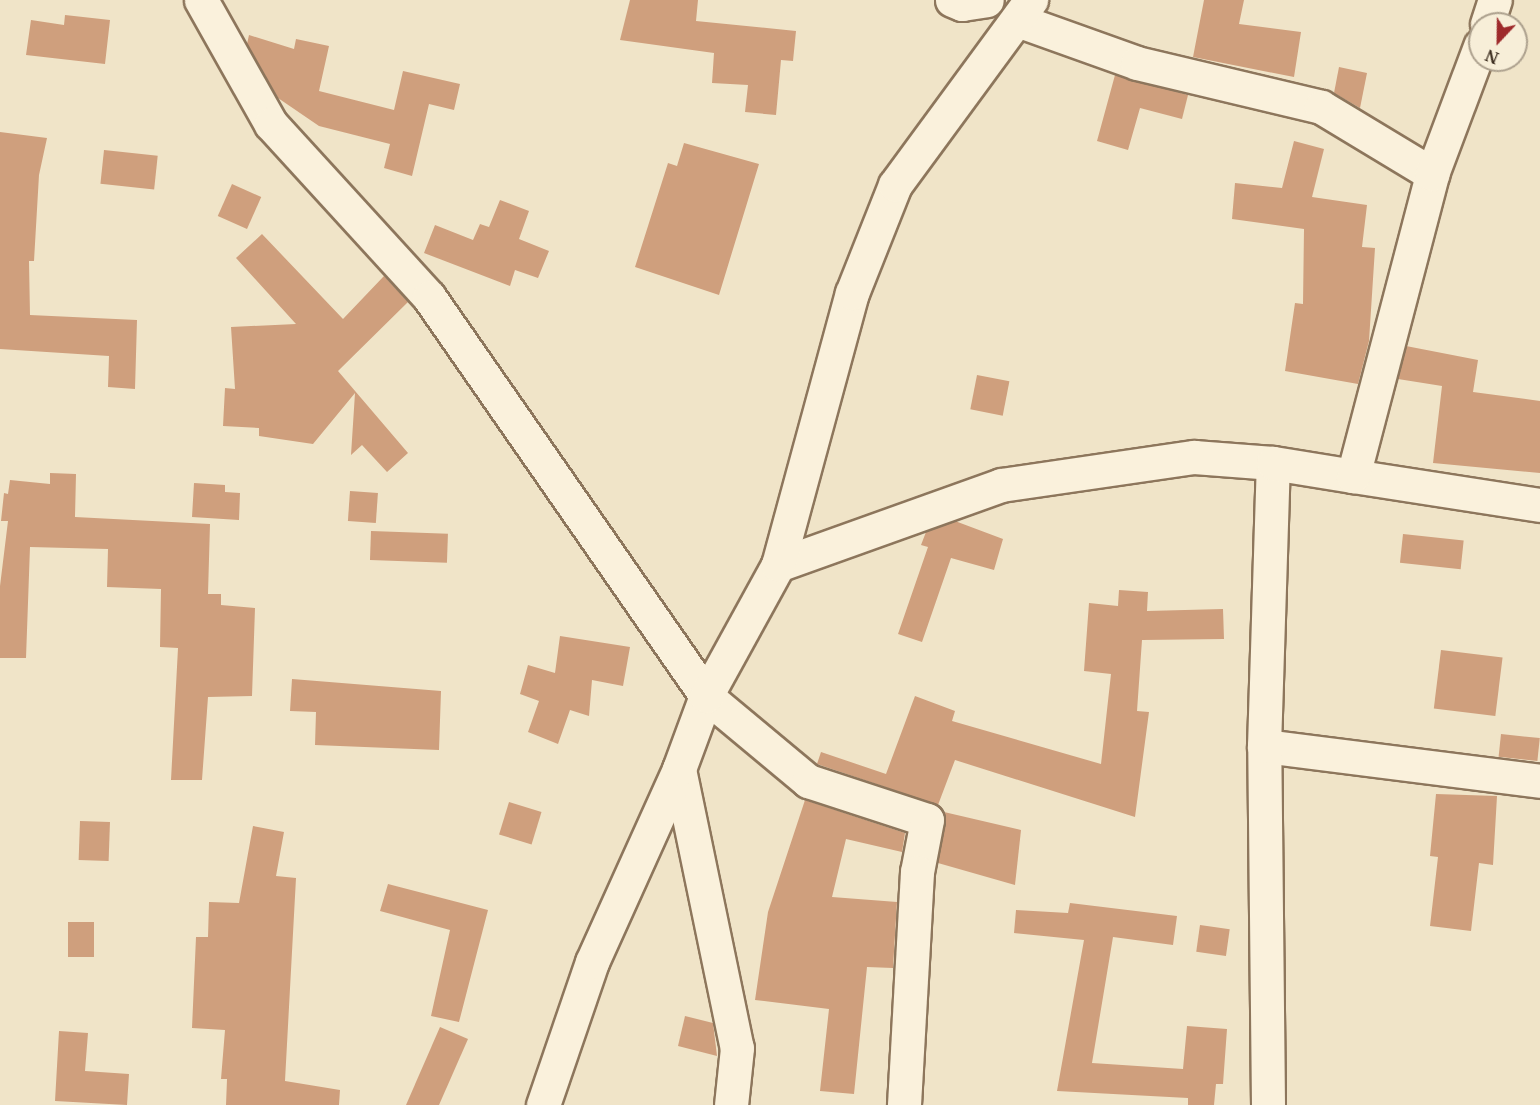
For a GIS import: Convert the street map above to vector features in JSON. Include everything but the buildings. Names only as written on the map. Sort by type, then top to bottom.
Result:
[{"type":"street","points":[[201,0],[271,124],[429,297],[706,696],[808,781],[927,820],[917,872],[904,1105]]},
{"type":"street","points":[[952,0],[987,0]]},
{"type":"street","points":[[543,1105],[592,962],[679,769],[706,696],[778,565],[852,293],[895,186],[1024,10],[1137,63],[1321,107],[1432,174]]},
{"type":"street","points":[[1353,476],[1432,174],[1470,72]]},
{"type":"street","points":[[778,565],[1001,484],[1194,457],[1273,463],[1540,505]]},
{"type":"street","points":[[1268,1105],[1264,746],[1273,463]]},
{"type":"street","points":[[1264,746],[1540,781]]},
{"type":"street","points":[[679,769],[737,1048],[731,1105]]}]
